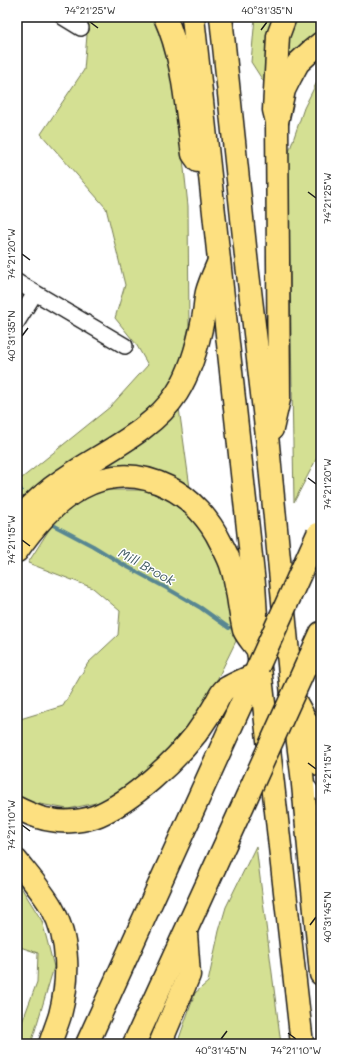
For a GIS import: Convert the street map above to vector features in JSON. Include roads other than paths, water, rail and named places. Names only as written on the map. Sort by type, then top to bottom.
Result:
[{"type":"highway","points":[[165,17],[178,53],[193,154],[210,176]]},
{"type":"highway","points":[[193,17],[254,584],[256,664],[302,1044]]},
{"type":"highway","points":[[221,17],[246,256],[268,445],[292,696],[319,928],[321,974]]},
{"type":"highway","points":[[277,122],[274,110],[276,52],[278,36],[285,17]]},
{"type":"highway","points":[[268,445],[279,400],[277,122],[284,90],[291,76],[298,64],[321,43]]},
{"type":"highway","points":[[17,521],[32,504],[48,490],[156,419],[169,404],[181,387],[192,363],[198,344],[207,292],[219,261]]},
{"type":"highway","points":[[17,551],[29,534],[61,501],[77,490],[96,481],[130,476],[161,484],[178,492],[199,510],[210,525],[232,568],[244,632],[256,664]]},
{"type":"highway","points":[[87,1044],[230,730],[256,664],[320,531]]},
{"type":"highway","points":[[134,1044],[239,814],[316,652],[321,633]]},
{"type":"highway","points":[[17,808],[38,818],[52,821],[69,821],[98,816],[116,806],[132,796],[170,763],[184,748],[208,716],[224,690],[256,664]]},
{"type":"highway","points":[[292,696],[312,732],[321,765]]},
{"type":"highway","points":[[17,861],[52,908],[59,922],[65,945],[65,992],[60,1016],[50,1044]]},
{"type":"highway","points":[[160,1044],[189,975],[186,930]]},
{"type":"street","points":[[63,17],[82,28]]},
{"type":"street","points":[[17,282],[125,346]]},
{"type":"street","points":[[17,322],[35,293]]},
{"type":"lane","points":[[302,774],[321,798]]},
{"type":"waterway","name":"Mill Brook","points":[[17,484],[21,490]]},
{"type":"waterway","name":"Mill Brook","points":[[53,525],[93,546],[201,608],[229,628]]}]
